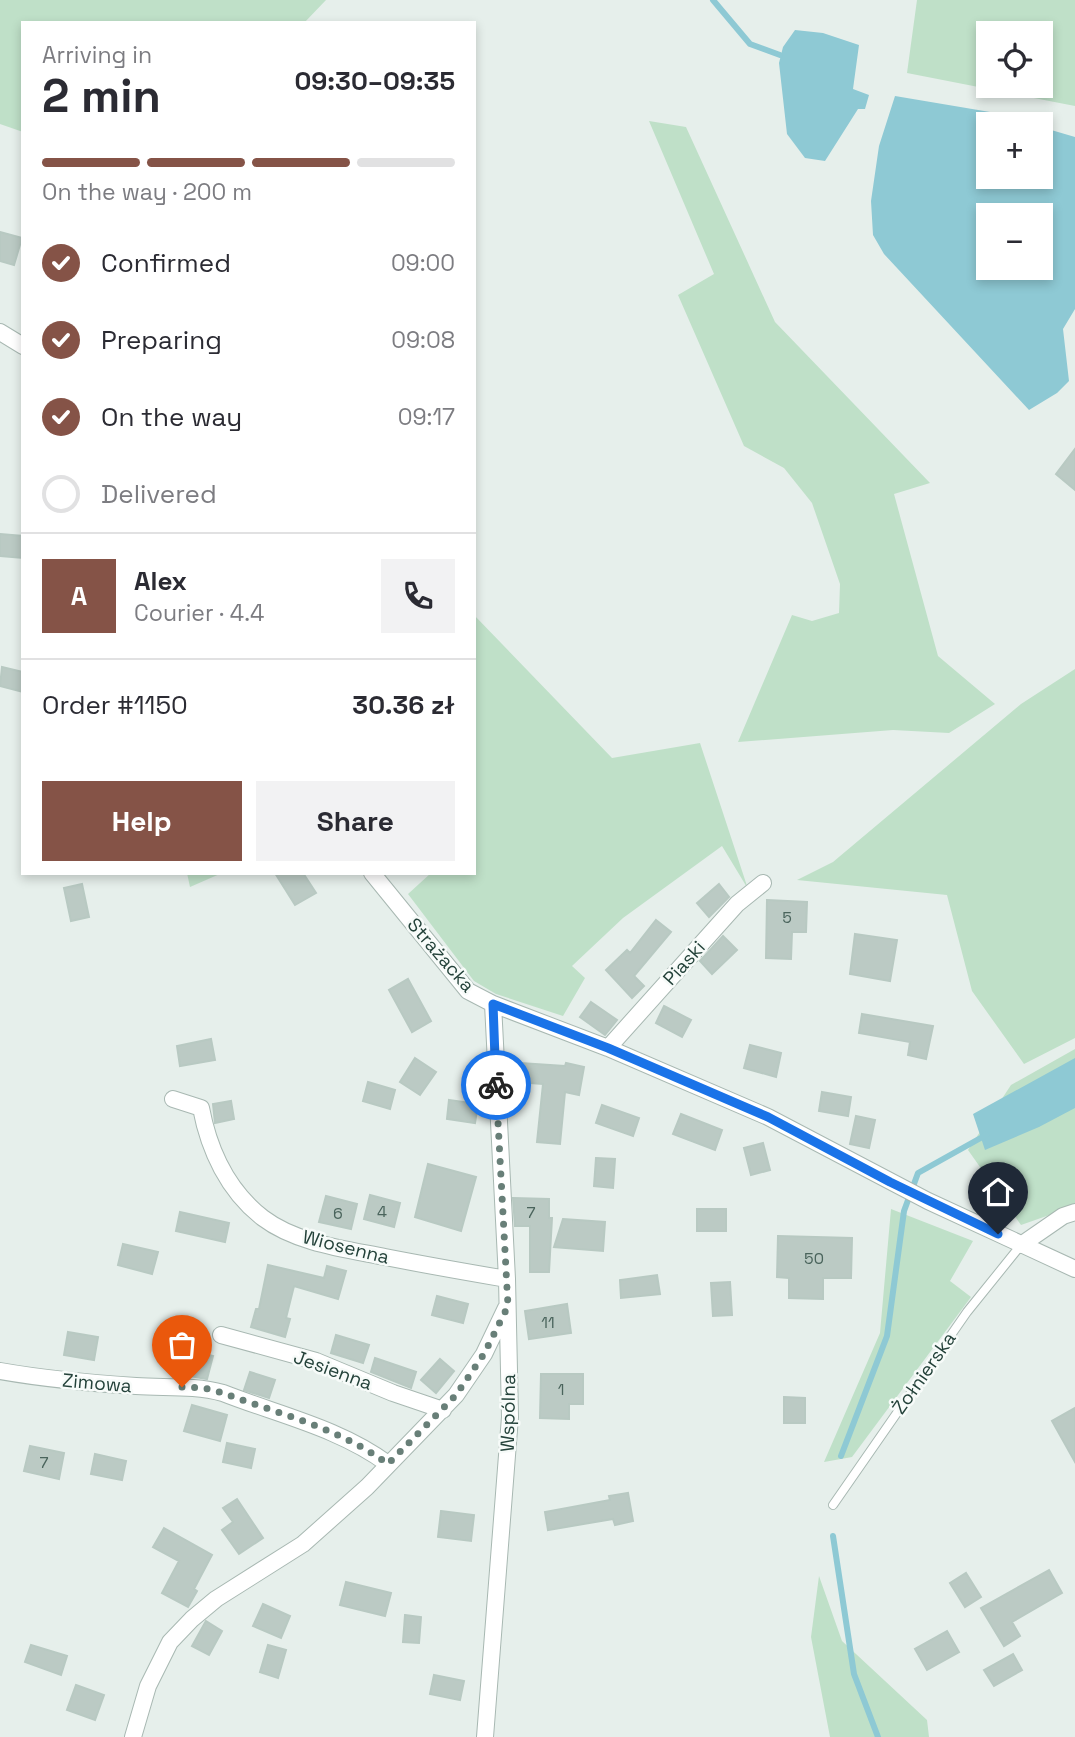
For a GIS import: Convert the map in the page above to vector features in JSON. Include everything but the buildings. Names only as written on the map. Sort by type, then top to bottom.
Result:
[{"type":"street","points":[[0,332],[21,345]]},
{"type":"street","name":"Strażacka","points":[[374,875],[468,991],[493,1004],[608,1048],[768,1117],[928,1201],[1075,1269]]},
{"type":"street","name":"Piaski","points":[[608,1048],[737,904],[763,883]]},
{"type":"street","name":"Wspólna","points":[[485,1737],[510,1417],[507,1279],[493,1004]]},
{"type":"street","name":"Wiosenna","points":[[173,1099],[201,1108],[206,1137],[215,1157],[241,1197],[264,1219],[295,1235],[337,1248],[507,1279]]},
{"type":"street","points":[[1021,1245],[1063,1216],[1075,1212]]},
{"type":"street","points":[[134,1737],[148,1686],[170,1642],[192,1619],[216,1600],[303,1544],[367,1487],[443,1410],[484,1354],[508,1306]]},
{"type":"street","name":"Jesienna","points":[[221,1335],[316,1361],[393,1393],[443,1410]]},
{"type":"street","name":"Zimowa","points":[[0,1371],[101,1383],[204,1388],[338,1434],[388,1464]]},
{"type":"lane","name":"Żołnierska","points":[[833,1505],[967,1312],[1021,1245]]},
{"type":"green space","points":[[0,0],[326,0],[306,21],[21,21],[21,131],[0,124]]},
{"type":"green space","points":[[917,0],[1075,0],[1075,106],[1034,98],[1053,98],[1053,21],[976,21],[976,87],[907,73]]},
{"type":"green space","points":[[649,121],[686,127],[775,322],[930,483],[894,494],[938,656],[995,704],[949,733],[893,730],[738,742],[792,615],[812,621],[839,613],[840,584],[812,503],[784,468],[744,446],[678,295],[714,274]]},
{"type":"green space","points":[[476,617],[612,758],[700,743],[748,889],[722,846],[623,918],[572,966],[585,978],[563,1016],[496,994],[474,981],[408,894],[429,875],[476,875]]},
{"type":"green space","points":[[1075,669],[1075,1038],[1024,1064],[972,991],[947,895],[797,880],[833,862],[1021,704]]},
{"type":"green space","points":[[187,875],[217,875],[190,887]]},
{"type":"green space","points":[[1075,1049],[1075,1206],[1021,1225],[968,1150],[1011,1085]]},
{"type":"green space","points":[[891,1209],[973,1241],[950,1281],[971,1297],[852,1457],[824,1462],[880,1333]]},
{"type":"green space","points":[[819,1576],[842,1641],[927,1720],[929,1737],[830,1737],[811,1637]]},
{"type":"water","points":[[795,30],[823,33],[859,45],[853,89],[869,95],[865,109],[858,109],[825,161],[805,158],[787,134],[779,63],[783,47]]},
{"type":"water","points":[[895,96],[990,112],[976,112],[976,189],[1053,189],[1053,131],[1075,137],[1075,309],[1063,329],[1069,381],[1057,393],[1029,410],[884,254],[873,235],[871,201],[879,146]]},
{"type":"water","points":[[1075,1058],[1075,1108],[985,1150],[973,1114]]},
{"type":"waterway","points":[[713,0],[750,44],[780,55]]},
{"type":"waterway","points":[[841,1456],[887,1336],[904,1211],[918,1173],[986,1135]]},
{"type":"waterway","points":[[833,1536],[854,1674],[878,1737]]},
{"type":"way so far","points":[[182,1387],[204,1388],[223,1393],[338,1434],[388,1464],[456,1395],[484,1354],[508,1306],[496,1085]]},
{"type":"route","points":[[496,1085],[493,1004],[608,1048],[768,1117],[890,1182],[998,1234]]}]
